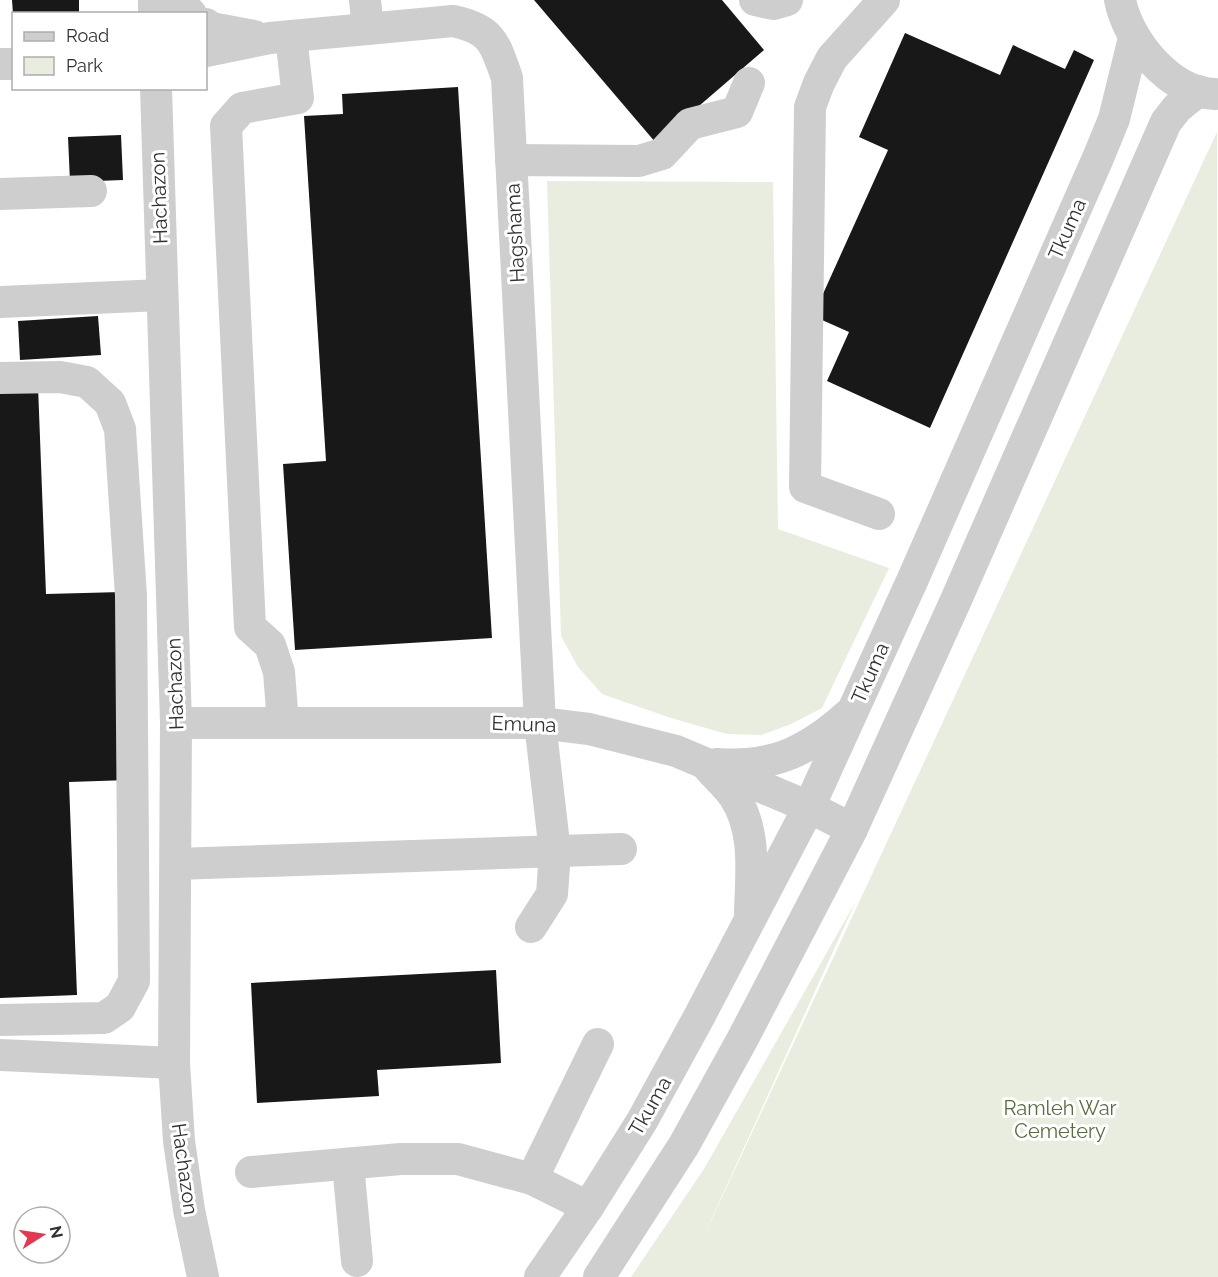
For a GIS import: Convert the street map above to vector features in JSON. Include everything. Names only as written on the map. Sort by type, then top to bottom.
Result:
[{"type":"street","points":[[177,0],[189,12]]},
{"type":"street","points":[[755,0],[773,4],[787,0]]},
{"type":"street","points":[[879,514],[805,487],[810,107],[819,82],[832,58],[884,0]]},
{"type":"street","name":"Hagshama","points":[[207,51],[280,37],[366,14],[453,21],[472,25],[488,36],[497,50],[507,78],[540,723],[555,852],[552,894],[531,927]]},
{"type":"street","points":[[1123,15],[1145,52],[1163,70],[1183,84],[1210,94]]},
{"type":"street","name":"Tkuma","points":[[540,1277],[588,1207],[642,1121],[809,807],[854,710],[1114,118],[1123,15]]},
{"type":"street","points":[[207,25],[211,28],[230,32],[280,37],[298,98],[242,108],[226,126],[250,627],[270,645],[279,672],[283,723]]},
{"type":"street","points":[[511,160],[639,161],[662,154],[690,124],[737,112],[749,83]]},
{"type":"street","name":"Hachazon","points":[[156,90],[176,723],[174,1063],[178,1141],[203,1277]]},
{"type":"street","points":[[599,1277],[684,1145],[742,1040],[852,829],[956,600],[1166,122],[1177,108],[1210,94]]},
{"type":"street","points":[[0,194],[91,191]]},
{"type":"street","points":[[0,302],[162,295]]},
{"type":"street","points":[[0,378],[60,377],[87,382],[110,403],[120,429],[131,596],[134,981],[120,1006],[104,1018],[0,1020]]},
{"type":"street","points":[[704,763],[752,765],[799,751],[831,730],[854,710]]},
{"type":"street","name":"Emuna","points":[[176,723],[540,723],[589,729],[676,751],[809,807],[852,829]]},
{"type":"street","points":[[704,763],[734,797],[746,823],[752,850],[749,921]]},
{"type":"street","points":[[176,864],[621,849]]},
{"type":"street","points":[[532,1179],[598,1044]]},
{"type":"street","points":[[0,1055],[174,1063]]},
{"type":"street","points":[[251,1172],[401,1159],[458,1159],[532,1179],[588,1207]]},
{"type":"street","points":[[348,1164],[357,1261]]},
{"type":"green space","name":"Ramleh War Cemetery","points":[[1217,132],[1218,1277],[631,1277],[704,1169],[856,901],[696,1253]]},
{"type":"green space","points":[[547,181],[773,182],[778,529],[889,568],[822,708],[791,724],[761,735],[727,734],[671,718],[602,694],[578,667],[561,636]]},
{"type":"building","points":[[12,0],[79,0],[79,12],[13,12]]},
{"type":"building","points":[[534,0],[722,0],[764,50],[656,143]]},
{"type":"building","points":[[905,33],[1000,75],[1013,45],[1065,69],[1074,50],[1094,60],[930,428],[827,381],[849,332],[813,316],[888,150],[859,137]]},
{"type":"building","points":[[458,87],[492,638],[295,650],[283,464],[326,461],[304,116],[343,114],[342,94]]},
{"type":"building","points":[[121,135],[123,180],[70,182],[68,137]]},
{"type":"building","points":[[98,316],[101,355],[20,360],[18,321]]},
{"type":"building","points":[[38,386],[46,594],[122,592],[129,780],[69,782],[77,995],[0,998],[0,387]]},
{"type":"building","points":[[496,970],[501,1063],[377,1070],[379,1096],[257,1103],[251,983]]}]
